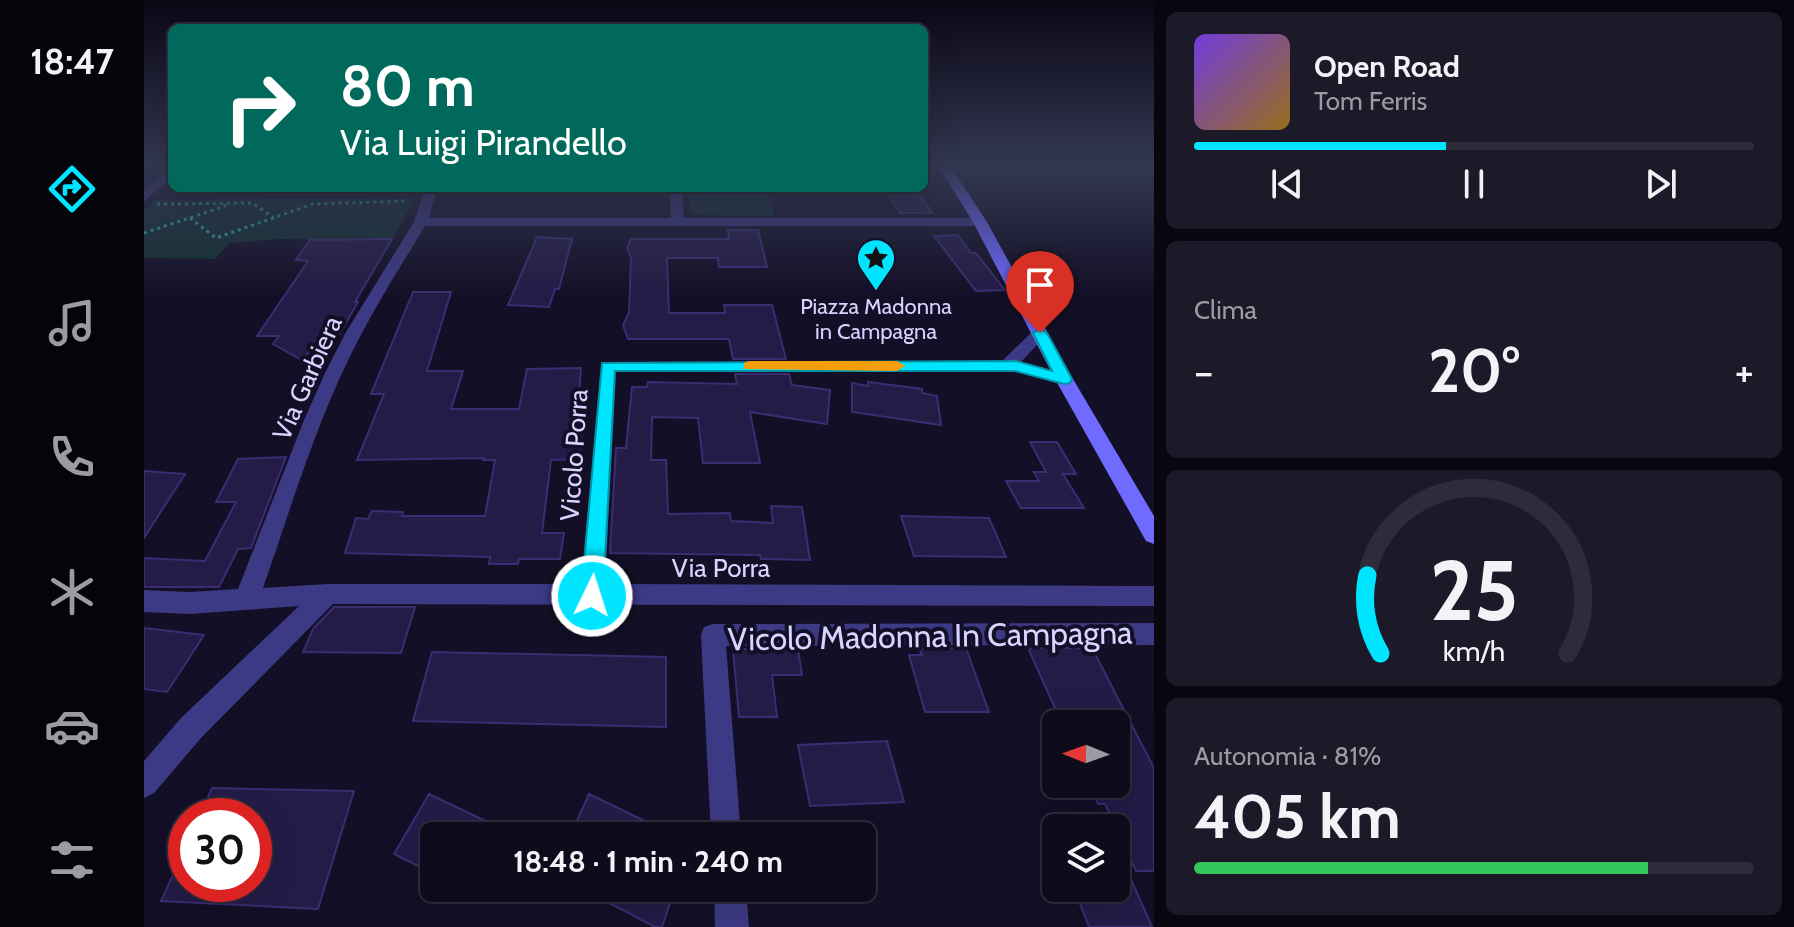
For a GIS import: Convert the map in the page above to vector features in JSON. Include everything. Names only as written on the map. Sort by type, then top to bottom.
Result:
[{"type":"street","name":"Via Garbiera","points":[[247,598],[313,420],[334,373],[354,332],[421,222],[424,210]]},
{"type":"street","points":[[677,210],[678,221]]},
{"type":"street","points":[[973,210],[1064,379],[1154,535]]},
{"type":"street","points":[[421,222],[980,222]]},
{"type":"street","points":[[1011,366],[1040,333]]},
{"type":"street","points":[[1011,366],[1032,357],[1054,360]]},
{"type":"street","name":"Vicolo Porra","points":[[592,596],[608,366],[1011,366]]},
{"type":"street","points":[[1011,366],[1064,379]]},
{"type":"street","points":[[144,783],[191,728],[328,594]]},
{"type":"street","name":"Via Porra","points":[[144,601],[190,603],[328,594],[1154,596]]},
{"type":"street","name":"Vicolo Madonna In Campagna","points":[[725,822],[713,635],[1154,634]]},
{"type":"street","points":[[731,902],[732,927]]},
{"type":"path","points":[[144,233],[214,210]]},
{"type":"path","points":[[263,210],[273,217]]},
{"type":"path","points":[[190,218],[216,238],[298,210]]},
{"type":"green space","points":[[144,210],[408,210],[392,240],[281,239],[229,243],[215,259],[144,258]]},
{"type":"green space","points":[[691,210],[773,210],[774,216],[695,215]]},
{"type":"building","points":[[898,210],[930,210],[932,213],[900,213]]},
{"type":"building","points":[[728,230],[758,230],[767,267],[719,267],[718,258],[667,258],[669,313],[725,313],[724,305],[772,305],[786,359],[733,359],[729,339],[628,339],[623,325],[629,313],[631,258],[627,248],[631,239],[729,239]]},
{"type":"building","points":[[958,235],[1005,290],[976,291],[934,236]]},
{"type":"building","points":[[537,237],[572,239],[559,289],[555,289],[549,307],[508,305]]},
{"type":"building","points":[[392,239],[339,335],[319,335],[303,361],[273,344],[279,336],[257,336],[308,261],[296,260],[310,240]]},
{"type":"building","points":[[413,292],[451,292],[427,371],[463,371],[451,409],[519,409],[527,369],[581,368],[578,408],[583,408],[580,459],[551,460],[542,533],[564,533],[560,559],[519,559],[518,564],[489,564],[490,557],[345,553],[356,518],[368,519],[372,511],[403,512],[402,516],[485,516],[495,460],[357,460],[384,394],[371,394]]},
{"type":"building","points":[[735,374],[789,374],[792,385],[830,390],[827,424],[750,412],[760,463],[703,463],[698,418],[652,417],[651,460],[666,460],[668,514],[730,513],[731,521],[773,523],[771,506],[802,507],[810,560],[761,559],[760,555],[610,553],[616,448],[626,448],[632,387],[647,387],[648,382],[737,384]]},
{"type":"building","points":[[868,382],[922,389],[922,393],[937,396],[941,425],[852,412],[852,383],[868,386]]},
{"type":"building","points":[[1030,442],[1057,442],[1076,474],[1063,474],[1084,508],[1021,508],[1006,481],[1039,481],[1034,472],[1046,472]]},
{"type":"building","points":[[286,457],[251,548],[238,549],[219,587],[144,587],[144,558],[205,561],[236,502],[216,502],[238,459]]},
{"type":"building","points":[[144,471],[185,474],[144,538]]},
{"type":"building","points":[[901,516],[989,518],[1006,557],[914,556]]},
{"type":"building","points":[[334,607],[415,607],[401,653],[303,652],[313,629]]},
{"type":"building","points":[[144,628],[204,635],[167,692],[144,689]]},
{"type":"building","points":[[966,648],[989,712],[925,712],[909,655],[922,655],[919,649]]},
{"type":"building","points":[[1028,648],[1092,648],[1124,710],[1056,710]]},
{"type":"building","points":[[733,649],[798,649],[802,675],[772,675],[777,717],[739,717]]},
{"type":"building","points":[[432,652],[666,657],[666,727],[413,721]]},
{"type":"building","points":[[1130,722],[1154,768],[1154,871],[1136,871],[1130,858],[1130,814],[1110,814],[1105,804],[1098,804],[1095,798],[1130,798]]},
{"type":"building","points":[[887,741],[904,802],[810,806],[798,745]]},
{"type":"building","points":[[212,788],[354,791],[318,909],[181,902],[272,902],[272,798],[208,798]]},
{"type":"building","points":[[429,794],[488,822],[420,822],[420,867],[394,854]]},
{"type":"building","points":[[589,794],[647,822],[576,822]]},
{"type":"building","points":[[1130,877],[1152,927],[1089,927],[1079,902],[1130,902]]},
{"type":"building","points":[[168,886],[168,901],[161,901]]},
{"type":"building","points":[[608,902],[670,902],[662,927],[655,927]]},
{"type":"slow traffic","points":[[749,366],[897,366]]},
{"type":"place","name":"Piazza Madonna in Campagna","points":[[876,292]]},
{"type":"route","points":[[592,596],[608,366],[1016,366],[1064,379],[1040,333]]}]
